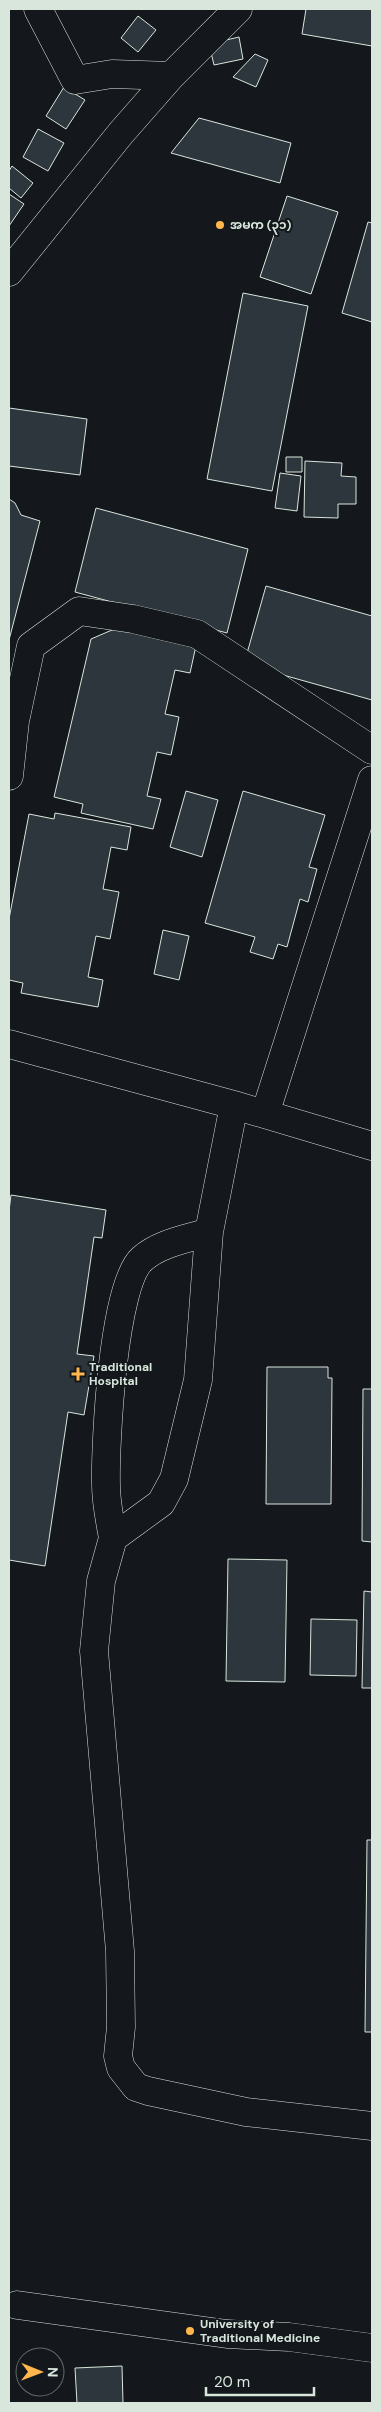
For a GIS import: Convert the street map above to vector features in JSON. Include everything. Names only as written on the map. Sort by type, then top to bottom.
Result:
[{"type":"street","points":[[38,9],[75,80],[112,74],[171,76]]},
{"type":"street","points":[[9,272],[171,76],[238,9]]},
{"type":"street","points":[[9,776],[15,721],[32,646],[79,611],[133,619],[197,634],[372,750]]},
{"type":"street","points":[[265,1114],[372,780]]},
{"type":"street","points":[[9,1044],[234,1105],[372,1146]]},
{"type":"street","points":[[113,1538],[161,1504],[174,1479],[198,1380],[209,1232],[234,1105]]},
{"type":"street","points":[[209,1232],[163,1246],[141,1259],[127,1283],[115,1346],[106,1436],[106,1488],[113,1538],[101,1581],[94,1651],[120,1951],[121,2027],[118,2056],[121,2068],[136,2087],[246,2112],[372,2126]]},
{"type":"street","points":[[17,2306],[227,2334],[289,2338],[372,2348]]},
{"type":"building","points":[[306,9],[372,9],[372,46],[302,34]]},
{"type":"building","points":[[138,16],[156,30],[138,52],[121,38]]},
{"type":"building","points":[[239,37],[243,59],[214,65],[209,44]]},
{"type":"building","points":[[255,54],[268,60],[256,87],[233,77]]},
{"type":"building","points":[[64,87],[85,100],[66,129],[46,116]]},
{"type":"building","points":[[199,118],[291,143],[280,183],[171,153]]},
{"type":"building","points":[[38,129],[64,143],[48,171],[23,157]]},
{"type":"building","points":[[12,166],[33,183],[21,198],[9,188],[9,171]]},
{"type":"building","points":[[9,194],[24,204],[9,226]]},
{"type":"building","points":[[287,196],[338,212],[311,294],[260,277]]},
{"type":"building","points":[[368,222],[372,223],[372,322],[342,313]]},
{"type":"building","points":[[243,293],[308,306],[272,491],[207,479]]},
{"type":"building","points":[[9,408],[87,419],[80,475],[9,466]]},
{"type":"building","points":[[286,457],[302,457],[302,472],[286,472]]},
{"type":"building","points":[[305,461],[342,463],[341,476],[356,477],[356,504],[338,504],[338,518],[304,517]]},
{"type":"building","points":[[280,473],[301,476],[297,511],[275,508]]},
{"type":"building","points":[[9,499],[15,503],[21,515],[40,521],[9,640]]},
{"type":"building","points":[[96,508],[248,549],[227,633],[75,592]]},
{"type":"building","points":[[266,586],[372,616],[372,700],[244,664]]},
{"type":"building","points":[[126,624],[197,641],[190,673],[175,670],[165,714],[179,717],[171,755],[157,752],[147,796],[161,799],[153,829],[81,813],[83,804],[54,797],[91,639]]},
{"type":"building","points":[[186,791],[218,800],[202,857],[170,847]]},
{"type":"building","points":[[243,791],[325,815],[309,867],[317,869],[308,902],[300,899],[287,947],[278,944],[273,959],[250,952],[255,937],[205,923]]},
{"type":"building","points":[[55,813],[131,827],[127,850],[111,847],[103,889],[119,892],[110,939],[96,936],[88,977],[103,980],[98,1007],[21,993],[23,983],[9,980],[9,919],[29,814],[54,819]]},
{"type":"building","points":[[163,930],[189,936],[179,980],[154,974]]},
{"type":"building","points":[[11,1195],[106,1210],[102,1238],[94,1237],[77,1354],[94,1356],[84,1415],[68,1412],[45,1566],[9,1560],[9,1211]]},
{"type":"building","points":[[267,1367],[328,1367],[328,1378],[332,1378],[331,1504],[266,1504]]},
{"type":"building","points":[[363,1389],[372,1389],[372,1542],[362,1541]]},
{"type":"building","points":[[228,1559],[287,1560],[285,1682],[226,1681]]},
{"type":"building","points":[[364,1591],[372,1592],[372,1688],[362,1688]]},
{"type":"building","points":[[311,1619],[357,1620],[356,1676],[310,1675]]},
{"type":"building","points":[[367,1840],[372,1840],[372,2032],[365,2032]]},
{"type":"building","points":[[122,2366],[123,2403],[77,2403],[75,2368]]},
{"type":"place","name":"အမက (၃၁)","points":[[220,225]]},
{"type":"place","name":"Traditional Hospital","points":[[78,1374]]},
{"type":"place","name":"University of Traditional Medicine","points":[[190,2331]]}]
